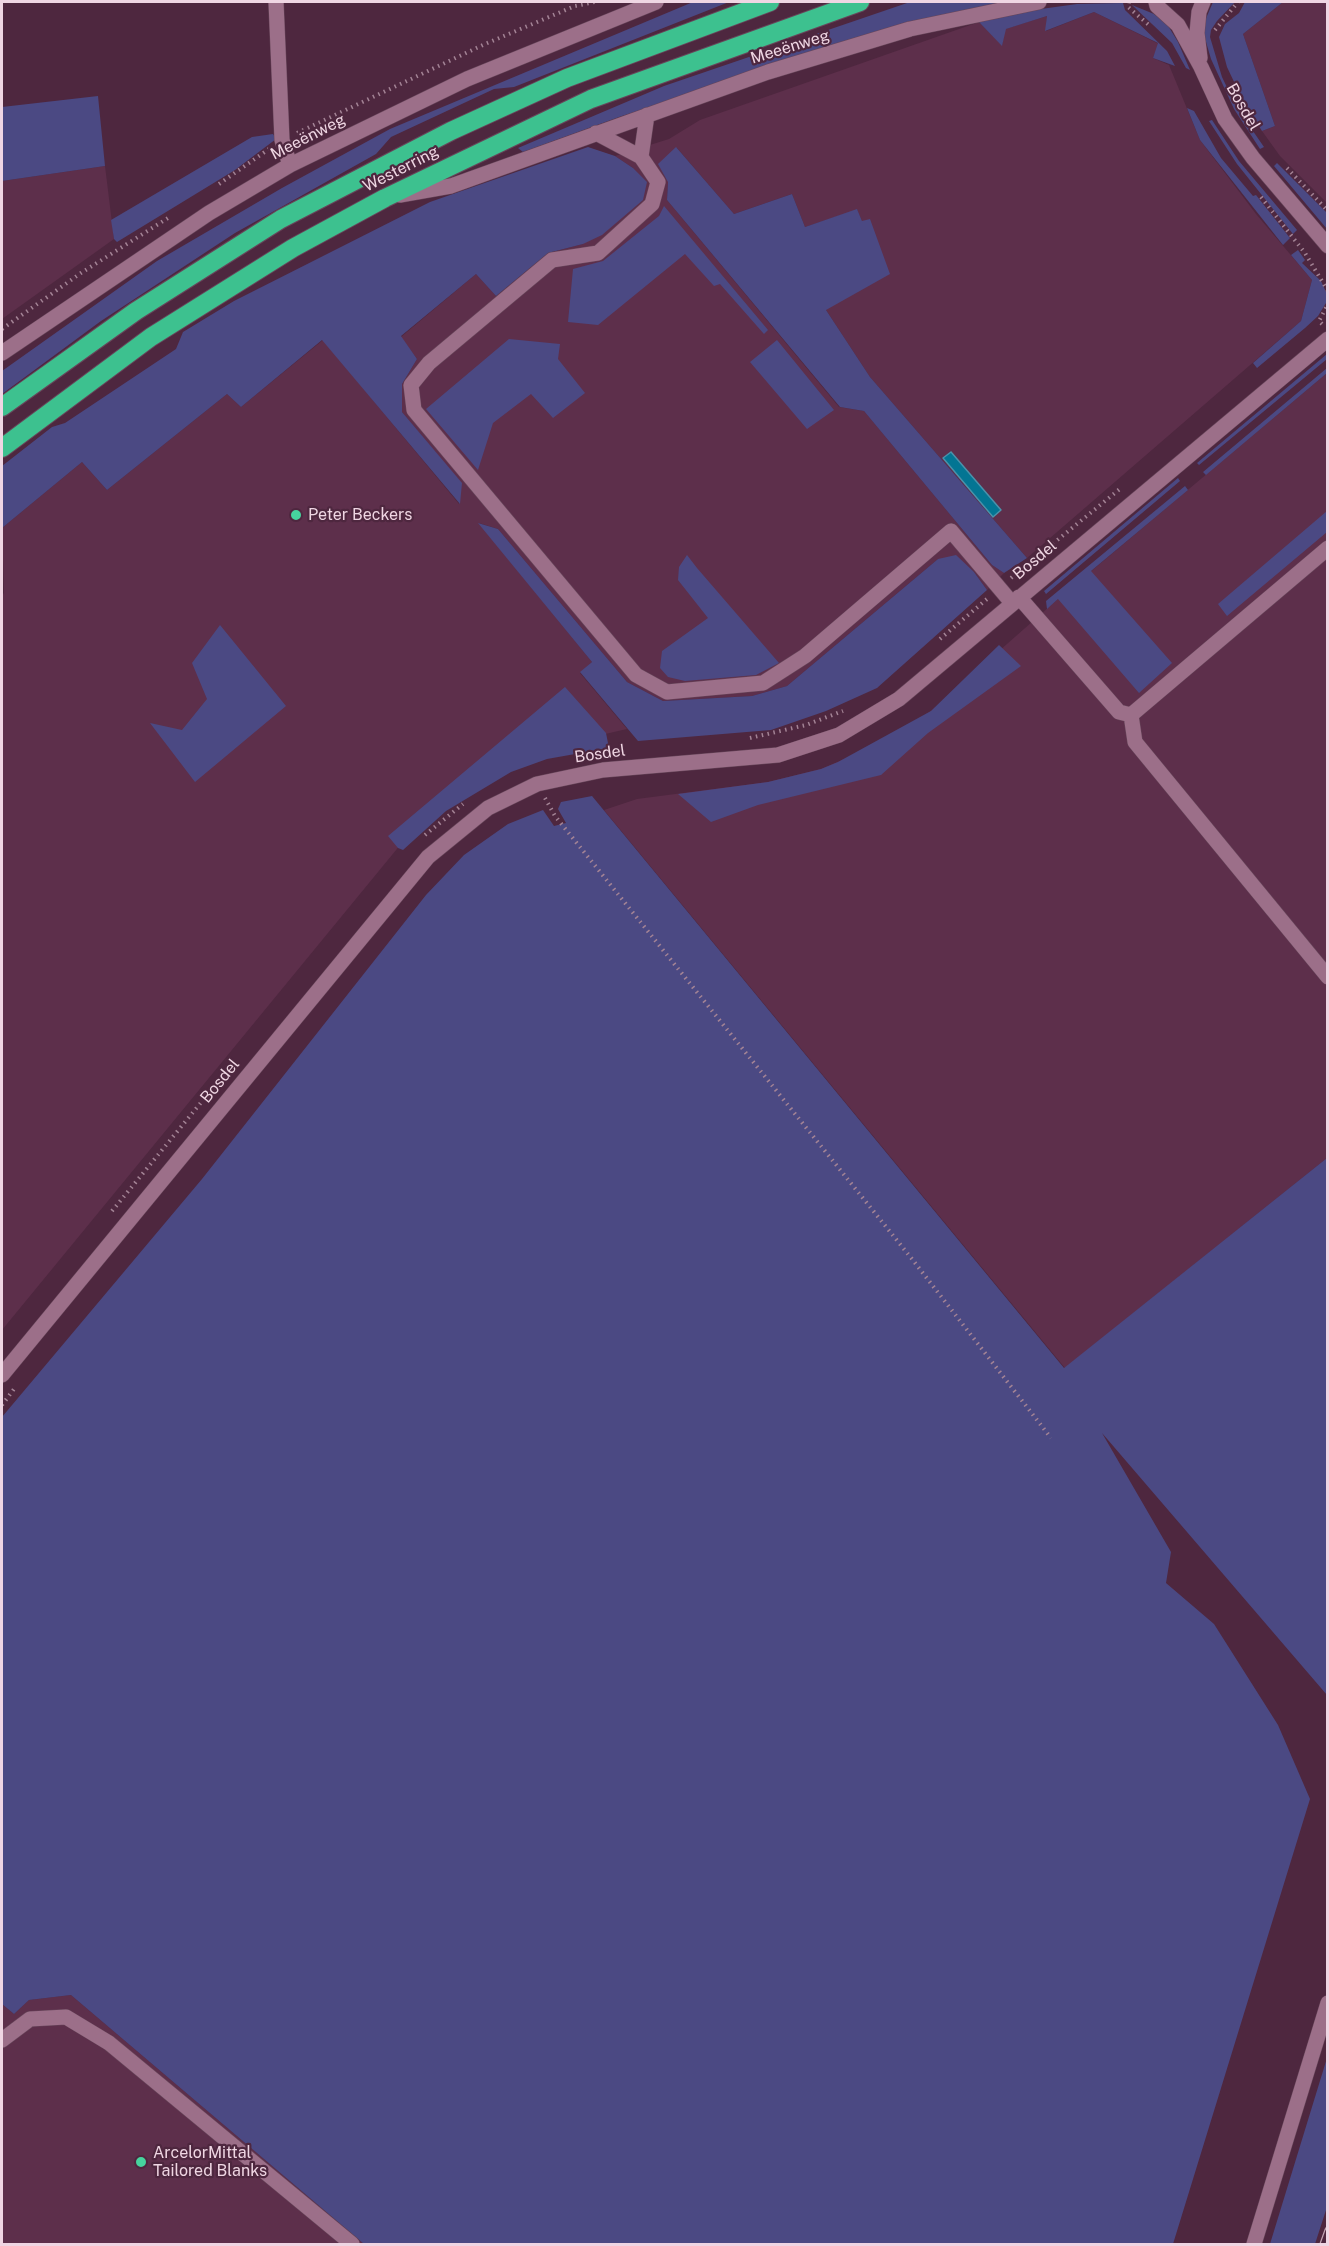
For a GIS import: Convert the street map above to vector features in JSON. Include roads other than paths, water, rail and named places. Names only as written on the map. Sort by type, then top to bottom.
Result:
[{"type":"highway","name":"Westerring","points":[[2,407],[136,311],[280,219],[451,131],[567,78],[770,2]]},
{"type":"highway","name":"Westerring","points":[[2,448],[151,337],[293,248],[385,198],[591,99],[860,2]]},
{"type":"street","points":[[276,2],[282,140],[290,165]]},
{"type":"street","name":"Meeënweg","points":[[2,353],[209,213],[290,165],[467,79],[656,2]]},
{"type":"street","name":"Meeënweg","points":[[385,198],[451,186],[768,72],[910,29],[1039,2]]},
{"type":"street","name":"Bosdel","points":[[1156,2],[1156,6],[1178,25],[1202,67],[1225,120],[1258,164],[1328,246]]},
{"type":"street","name":"Bosdel","points":[[1202,67],[1197,33],[1199,12],[1203,2]]},
{"type":"street","points":[[641,157],[647,115]]},
{"type":"street","points":[[596,133],[641,157],[658,182],[652,204],[597,253],[552,260],[429,363],[411,385],[414,410],[636,675],[667,692],[763,683],[805,656],[951,531],[999,588],[1015,600],[1119,712],[1131,715]]},
{"type":"street","name":"Bosdel","points":[[2,1375],[428,857],[488,808],[537,784],[603,770],[778,755],[839,735],[899,699],[1326,334]]},
{"type":"street","points":[[1131,715],[1328,548]]},
{"type":"street","points":[[1131,715],[1135,742],[1328,977]]},
{"type":"street","points":[[1254,2244],[1328,2003]]},
{"type":"street","points":[[2,2040],[30,2019],[66,2017],[109,2043],[352,2244]]},
{"type":"water","points":[[951,452],[1001,510],[993,517],[943,458]]},
{"type":"railway","points":[[1323,2244],[1328,2230]]},
{"type":"place","name":"Peter Beckers","points":[[296,515]]},
{"type":"place","name":"ArcelorMittal Tailored Blanks","points":[[141,2162]]}]
